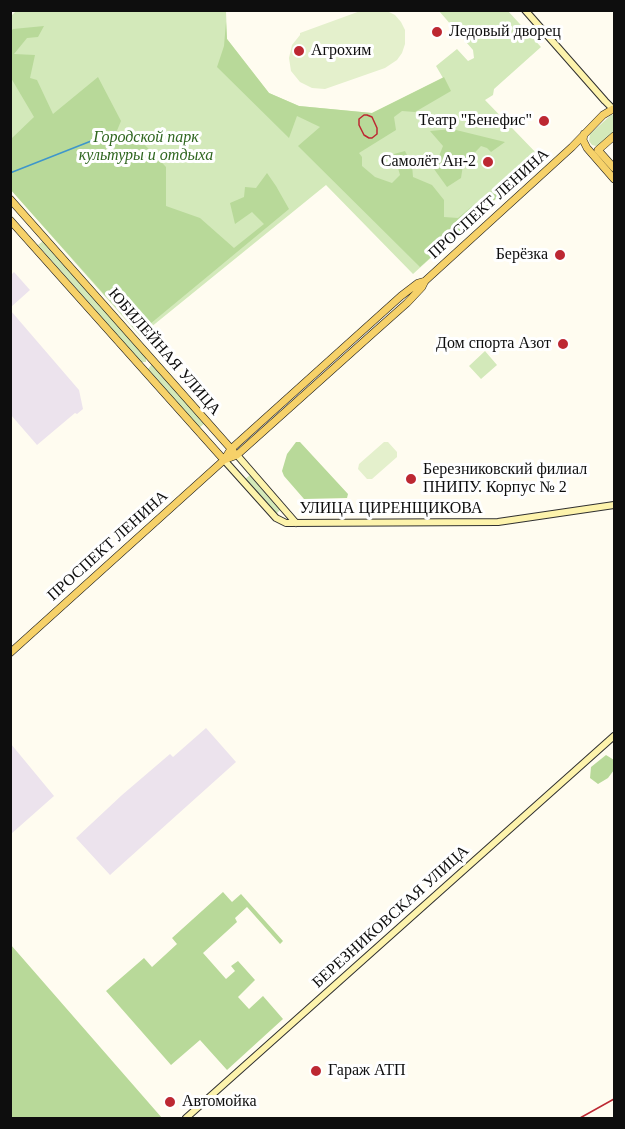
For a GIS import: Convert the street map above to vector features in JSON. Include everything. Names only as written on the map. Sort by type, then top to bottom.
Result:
[{"type":"main road","name":"ПРОСПЕКТ ЛЕНИНА","points":[[224,460],[237,455],[406,303],[425,281],[572,147],[603,115],[614,109]]},
{"type":"main road","points":[[584,134],[583,140],[587,148],[615,178]]},
{"type":"main road","points":[[615,136],[598,150],[615,168]]},
{"type":"main road","name":"ПРОСПЕКТ ЛЕНИНА","points":[[572,147],[598,150]]},
{"type":"main road","name":"ЮБИЛЕЙНАЯ УЛИЦА","points":[[10,199],[237,455]]},
{"type":"main road","name":"ЮБИЛЕЙНАЯ УЛИЦА","points":[[10,219],[224,460]]},
{"type":"main road","name":"ПРОСПЕКТ ЛЕНИНА","points":[[10,653],[401,296],[418,283],[425,281]]},
{"type":"street","points":[[525,10],[614,109]]},
{"type":"street","name":"ЮБИЛЕЙНАЯ УЛИЦА","points":[[237,455],[296,523]]},
{"type":"street","name":"УЛИЦА ЦИРЕНЩИКОВА","points":[[224,460],[276,518],[286,523],[498,522],[615,505]]},
{"type":"street","name":"БЕРЕЗНИКОВСКАЯ УЛИЦА","points":[[186,1119],[615,735]]},
{"type":"shaded area","points":[[14,272],[30,290],[11,307],[11,275]]},
{"type":"shaded area","points":[[11,311],[79,390],[83,409],[37,445],[11,415]]},
{"type":"shaded area","points":[[206,728],[236,762],[110,875],[76,838],[170,754],[173,757]]},
{"type":"shaded area","points":[[11,744],[54,796],[10,834]]},
{"type":"green space","name":"Городской парк культуры и отдыха","points":[[17,10],[226,11],[227,39],[269,93],[299,106],[372,113],[443,78],[436,66],[457,49],[468,61],[474,58],[473,50],[439,11],[508,11],[541,47],[494,89],[493,95],[485,100],[541,158],[413,274],[326,185],[140,336],[11,190],[10,17]]},
{"type":"green space","points":[[363,10],[387,11],[401,22],[405,30],[405,44],[397,60],[385,68],[325,89],[312,88],[300,82],[291,71],[289,58],[292,45],[300,33]]},
{"type":"green space","points":[[226,22],[227,39],[269,93],[299,106],[372,113],[444,77],[451,91],[415,112],[402,111],[394,117],[396,130],[359,153],[362,157],[362,166],[375,177],[392,183],[400,175],[394,154],[405,151],[412,165],[413,177],[432,185],[444,200],[444,217],[458,218],[537,154],[541,158],[420,267],[298,146],[320,127],[297,116],[289,138],[217,67],[224,46]]},
{"type":"green space","points":[[44,26],[38,37],[27,38],[14,54],[35,55],[30,78],[37,80],[53,114],[98,77],[121,121],[113,140],[130,138],[144,144],[166,167],[166,206],[200,218],[234,248],[264,224],[252,212],[235,224],[230,203],[244,197],[245,187],[256,188],[267,173],[289,209],[144,329],[135,329],[11,190],[11,139],[34,117],[11,78],[11,31]]},
{"type":"green space","points":[[611,115],[614,115],[614,132],[601,145],[592,145],[589,141],[590,134]]},
{"type":"green space","points":[[452,129],[505,142],[491,152],[481,146],[463,165],[461,178],[447,187],[434,169],[443,146],[430,131]]},
{"type":"green space","points":[[43,241],[146,357],[146,362],[141,362],[38,245]]},
{"type":"green space","points":[[485,351],[497,365],[481,379],[469,366]]},
{"type":"green space","points":[[152,364],[205,423],[199,428],[148,369]]},
{"type":"green space","points":[[296,442],[300,442],[348,494],[347,498],[304,499],[282,471],[287,454]]},
{"type":"green space","points":[[384,442],[388,442],[397,452],[397,457],[372,479],[367,479],[358,469],[359,464]]},
{"type":"green space","points":[[250,475],[280,510],[275,515],[244,480]]},
{"type":"green space","points":[[606,755],[614,760],[614,770],[608,778],[598,784],[590,778],[591,767]]},
{"type":"green space","points":[[223,892],[232,902],[241,894],[283,941],[280,944],[247,907],[235,918],[237,922],[203,953],[226,979],[235,971],[231,966],[238,961],[255,980],[238,997],[249,1009],[263,996],[283,1019],[227,1070],[200,1040],[171,1065],[106,991],[144,958],[152,967],[177,944],[172,938]]},
{"type":"green space","points":[[11,945],[162,1118],[11,1118]]},
{"type":"waterway","points":[[10,173],[114,132]]},
{"type":"railway","points":[[364,115],[372,117],[377,128],[377,134],[372,138],[364,135],[359,125],[359,119],[364,115]]},
{"type":"railway","points":[[580,1118],[614,1099]]},
{"type":"place","name":"Ледовый дворец","points":[[437,32]]},
{"type":"place","name":"Агрохим","points":[[299,51]]},
{"type":"place","name":"Театр \"Бенефис\"","points":[[544,121]]},
{"type":"place","name":"Самолёт Ан-2","points":[[488,162]]},
{"type":"place","name":"Берёзка","points":[[560,255]]},
{"type":"place","name":"Дом спорта Азот","points":[[563,344]]},
{"type":"place","name":"Березниковский филиал ПНИПУ. Корпус № 2","points":[[411,479]]},
{"type":"place","name":"Гараж АТП","points":[[316,1071]]},
{"type":"place","name":"Автомойка","points":[[170,1102]]}]
